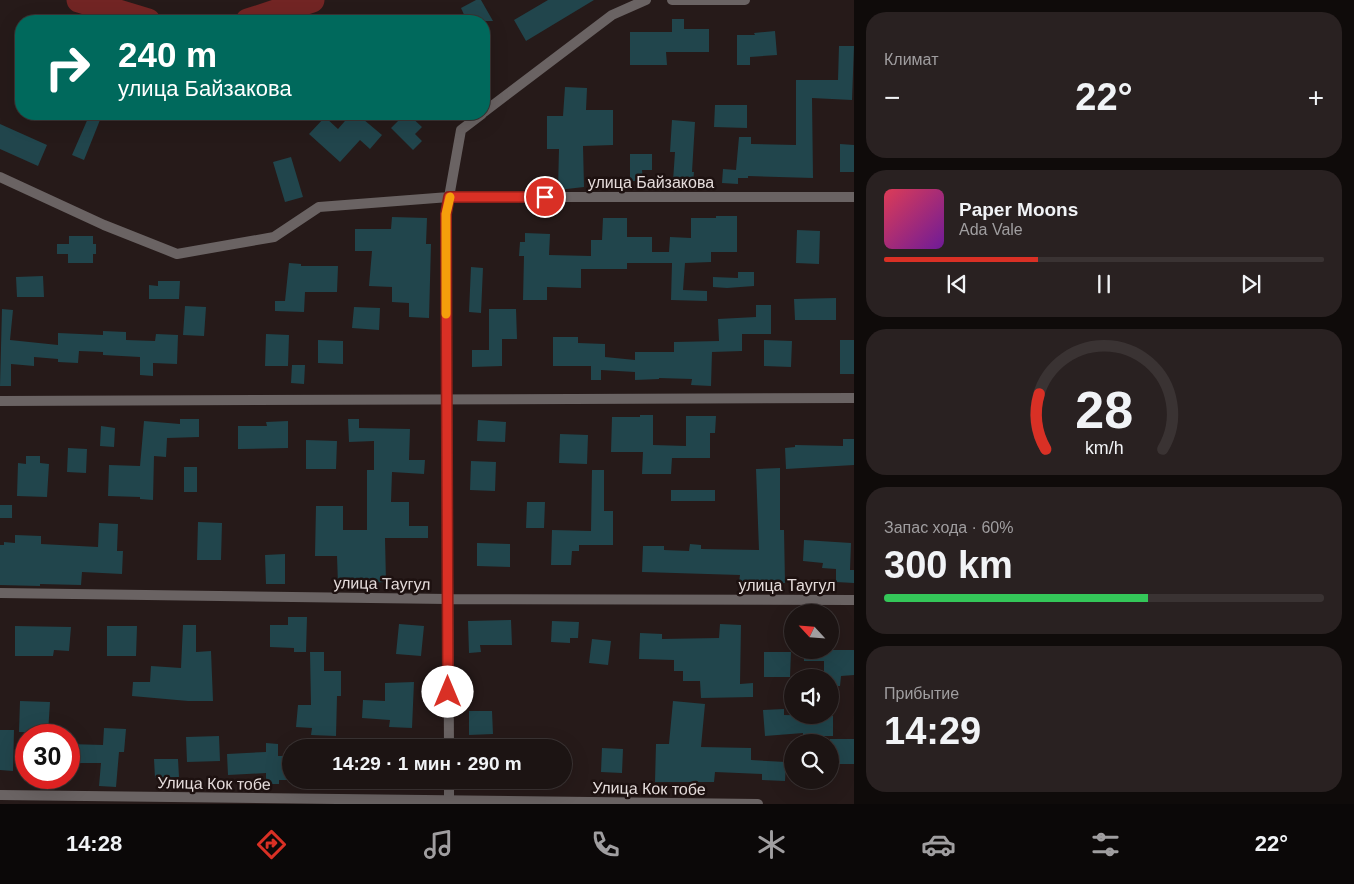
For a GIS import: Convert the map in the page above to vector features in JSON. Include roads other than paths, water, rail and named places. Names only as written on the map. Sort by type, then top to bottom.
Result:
[{"type":"street","points":[[490,108],[612,15],[646,0]]},
{"type":"street","points":[[672,0],[746,0]]},
{"type":"street","points":[[449,739],[446,214],[461,130],[474,120]]},
{"type":"street","name":"улица Байзакова","points":[[0,177],[104,226],[177,254],[274,237],[319,207],[449,197],[854,198]]},
{"type":"street","points":[[0,401],[854,398]]},
{"type":"street","name":"улица Таугул","points":[[0,593],[448,599],[854,600]]},
{"type":"street","points":[[449,789],[449,802]]},
{"type":"street","name":"Улица Кок тобе","points":[[0,795],[449,802],[758,804]]},
{"type":"waterway","points":[[79,0],[128,15]]},
{"type":"waterway","points":[[266,15],[312,0]]}]
